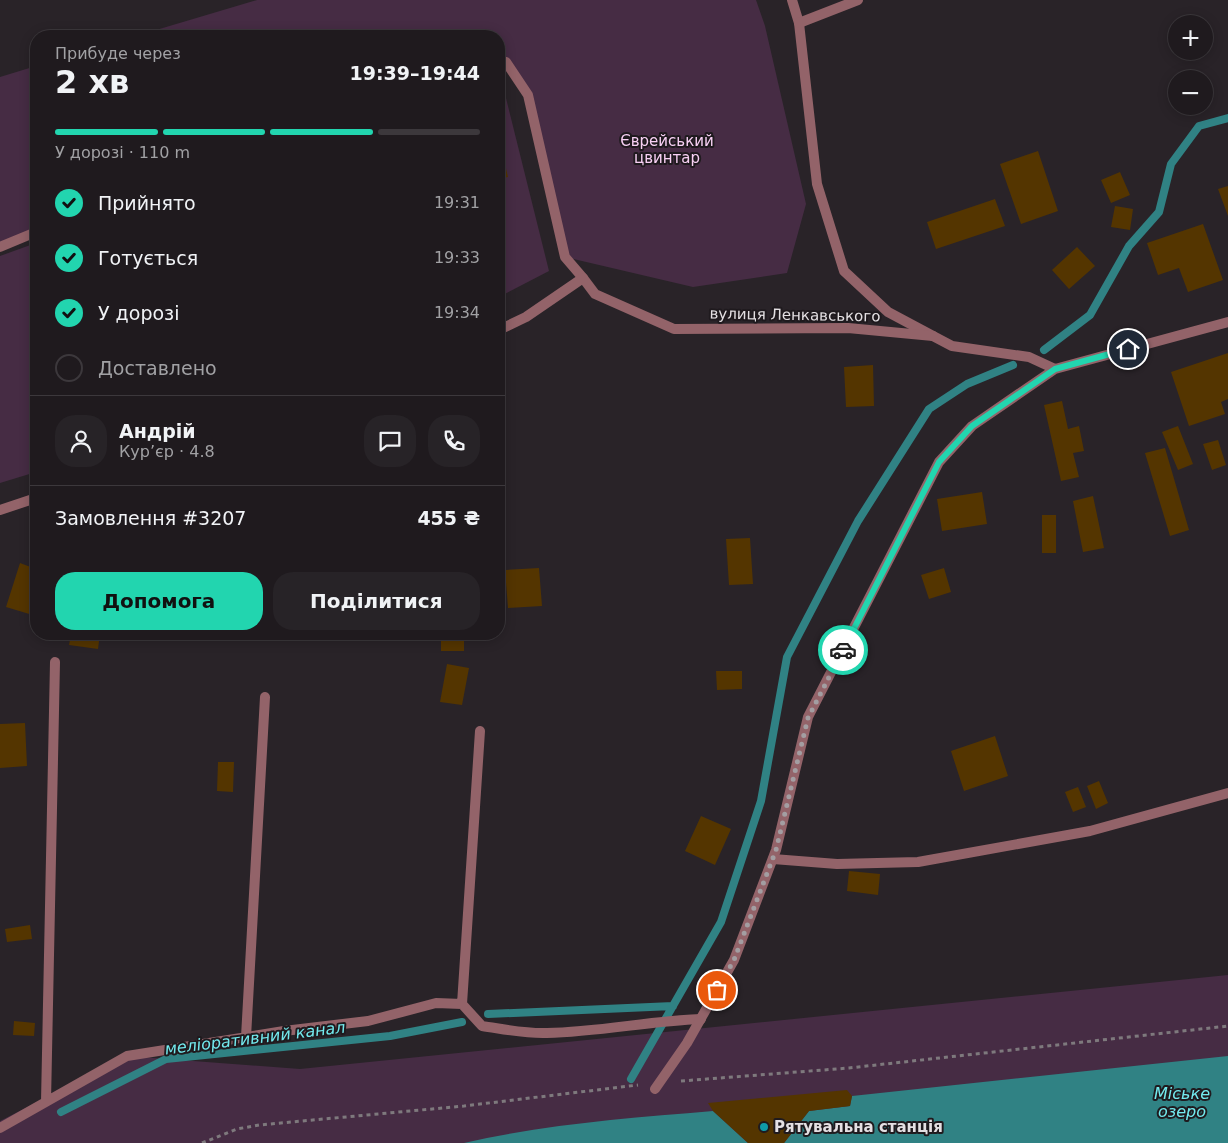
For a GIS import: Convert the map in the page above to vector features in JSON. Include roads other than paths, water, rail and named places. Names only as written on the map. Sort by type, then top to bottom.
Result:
[{"type":"street","points":[[792,0],[800,23],[818,184],[844,271],[888,312],[933,336]]},
{"type":"street","points":[[800,23],[858,0]]},
{"type":"street","name":"вулиця Ленкавського","points":[[505,62],[528,95],[566,257],[595,294],[674,328],[848,328],[933,336],[952,346],[1029,357],[1055,369]]},
{"type":"street","points":[[0,247],[30,234]]},
{"type":"street","points":[[505,327],[526,317],[583,278]]},
{"type":"street","points":[[658,1086],[701,1019],[734,960],[773,859],[808,718],[939,462],[972,426],[1055,369],[1228,322]]},
{"type":"street","points":[[0,510],[30,500]]},
{"type":"street","points":[[46,1102],[55,662]]},
{"type":"street","points":[[246,1036],[265,697]]},
{"type":"street","points":[[462,1004],[480,731]]},
{"type":"street","points":[[773,859],[837,864],[918,862],[1090,831],[1228,793]]},
{"type":"street","points":[[0,1128],[127,1056],[246,1036],[368,1022],[436,1003],[462,1004],[482,1026],[544,1034],[614,1029],[665,1020],[701,1019]]},
{"type":"water","name":"Міське озеро","points":[[1228,1056],[1228,1143],[784,1143],[809,1111],[850,1106],[852,1096]]},
{"type":"water","points":[[713,1111],[748,1143],[464,1143],[557,1126]]},
{"type":"waterway","points":[[1044,350],[1090,315],[1129,246],[1159,212],[1171,164],[1199,126],[1228,118]]},
{"type":"waterway","points":[[631,1079],[721,922],[761,801],[787,657],[858,521],[929,409],[967,384],[1013,365]]},
{"type":"waterway","points":[[488,1014],[673,1006]]},
{"type":"waterway","name":"меліоративний канал","points":[[61,1112],[166,1059],[390,1036],[462,1022]]},
{"type":"place","name":"Рятувальна станція","points":[[764,1127]]},
{"type":"park label","name":"Єврейський цвинтар","points":[[667,150]]}]
